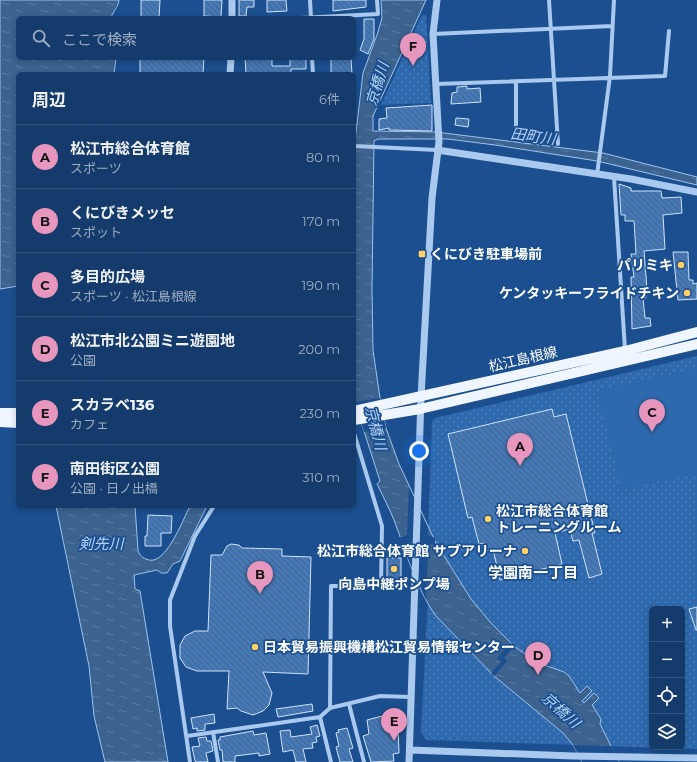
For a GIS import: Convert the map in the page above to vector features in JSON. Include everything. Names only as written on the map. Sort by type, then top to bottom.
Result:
[{"type":"main road","name":"松江島根線","points":[[356,415],[386,404],[625,351],[697,332]]},
{"type":"main road","name":"松江島根線","points":[[356,415],[388,415],[420,409],[697,344]]},
{"type":"main road","points":[[0,413],[16,413]]},
{"type":"main road","points":[[0,422],[16,423]]},
{"type":"street","points":[[232,0],[232,16]]},
{"type":"street","points":[[310,0],[311,16]]},
{"type":"street","points":[[344,16],[378,14],[377,0]]},
{"type":"street","points":[[409,762],[416,598],[420,409],[432,198],[439,142],[433,34],[437,0]]},
{"type":"street","points":[[549,0],[558,144]]},
{"type":"street","points":[[596,175],[601,152],[610,76],[614,0]]},
{"type":"street","points":[[433,34],[551,27],[612,26]]},
{"type":"street","points":[[436,84],[610,76],[665,76],[669,31]]},
{"type":"street","points":[[230,72],[231,60]]},
{"type":"street","points":[[312,60],[313,72]]},
{"type":"street","points":[[516,81],[516,138]]},
{"type":"street","points":[[356,146],[437,150],[614,177],[697,192]]},
{"type":"street","points":[[614,177],[625,351]]},
{"type":"street","points":[[330,708],[331,586],[381,586],[382,526],[356,441]]},
{"type":"street","points":[[190,762],[170,626],[170,600],[195,536],[213,508]]},
{"type":"street","points":[[187,736],[320,716],[330,708],[380,696],[411,697]]},
{"type":"street","points":[[348,704],[364,762]]},
{"type":"street","points":[[320,716],[331,762]]},
{"type":"street","points":[[214,732],[218,762]]},
{"type":"street","points":[[410,750],[575,759],[618,757],[697,758],[696,762]]},
{"type":"shaded area","points":[[422,15],[426,15],[431,103],[381,105]]},
{"type":"shaded area","points":[[697,356],[697,749],[685,749],[685,606],[649,606],[649,747],[426,740],[421,732],[431,538],[428,535],[432,422],[435,418]]},
{"type":"shaded area","points":[[697,368],[697,473],[622,490],[597,391]]},
{"type":"water","points":[[0,0],[119,0],[112,16],[16,16],[16,60],[116,60],[114,72],[16,72],[16,286],[0,289]]},
{"type":"water","name":"京橋川","points":[[381,0],[426,0],[373,116],[373,131],[436,132],[603,153],[697,177],[697,185],[597,161],[448,139],[378,139],[374,141],[372,289],[373,350],[386,428],[399,464],[436,543],[471,599],[490,622],[514,646],[536,662],[564,672],[569,676],[580,693],[587,686],[592,691],[582,701],[584,703],[594,693],[599,698],[592,705],[601,719],[600,724],[619,762],[582,762],[573,745],[563,733],[494,676],[435,615],[422,593],[394,520],[377,484],[380,481],[356,406],[356,132],[363,73],[382,18]]},
{"type":"water","name":"剣先川","points":[[56,508],[135,508],[138,551],[144,558],[153,560],[160,557],[166,550],[178,531],[189,508],[206,508],[180,561],[173,564],[167,573],[161,573],[157,570],[134,575],[135,589],[140,591],[168,762],[105,762],[94,716],[89,666]]},
{"type":"pier","points":[[380,398],[386,428],[364,432],[356,402]]},
{"type":"pier","points":[[409,487],[428,528],[428,535],[435,538],[435,545],[429,544],[428,547],[426,600],[407,556],[407,547],[405,544],[399,544],[399,537],[404,537],[407,535]]},
{"type":"pier","points":[[511,643],[514,646],[504,658],[507,661],[494,676],[491,673],[501,662],[497,658]]},
{"type":"pier","points":[[573,745],[612,746],[619,762],[582,762]]},
{"type":"building","points":[[141,0],[160,0],[159,16],[141,16]]},
{"type":"building","points":[[204,0],[222,0],[221,16],[204,16]]},
{"type":"building","points":[[239,0],[254,0],[254,7],[247,7],[246,16],[239,16]]},
{"type":"building","points":[[267,0],[286,0],[287,11],[267,12]]},
{"type":"building","points":[[333,0],[366,0],[366,7],[333,11]]},
{"type":"building","points":[[364,19],[374,19],[374,39],[368,54],[360,50],[364,39]]},
{"type":"building","points":[[140,60],[204,60],[203,72],[140,72]]},
{"type":"building","points":[[245,60],[272,60],[272,66],[290,66],[290,60],[306,60],[306,69],[291,69],[291,72],[246,72]]},
{"type":"building","points":[[331,60],[351,60],[352,72],[331,72]]},
{"type":"building","points":[[467,86],[467,89],[480,88],[481,102],[451,104],[452,93],[457,92],[457,87]]},
{"type":"building","points":[[432,105],[432,131],[389,130],[389,128],[379,130],[379,119],[387,118],[386,108]]},
{"type":"building","points":[[456,118],[469,119],[468,127],[455,125]]},
{"type":"building","points":[[619,184],[631,188],[631,191],[661,191],[662,198],[681,197],[682,213],[663,215],[665,249],[644,251],[647,289],[645,290],[646,298],[643,298],[645,318],[650,318],[651,326],[632,329],[631,277],[634,277],[631,254],[636,254],[634,221],[625,221],[625,215],[621,215]]},
{"type":"building","points":[[673,252],[688,252],[689,280],[693,280],[693,284],[697,283],[697,299],[678,300]]},
{"type":"building","points":[[552,409],[554,417],[566,414],[595,533],[592,533],[602,574],[589,578],[579,540],[573,541],[570,529],[555,533],[562,564],[500,580],[493,549],[486,551],[484,543],[479,544],[472,517],[468,518],[448,434]]},
{"type":"building","points":[[148,515],[172,516],[171,533],[161,533],[161,546],[145,546]]},
{"type":"building","points":[[231,544],[239,545],[242,548],[282,549],[282,556],[311,557],[308,674],[263,672],[272,693],[269,705],[263,711],[253,715],[237,708],[227,709],[229,671],[197,671],[186,667],[180,658],[180,645],[185,636],[195,631],[208,631],[211,555],[222,555],[227,546]]},
{"type":"building","name":"向島中継ポンプ場","points":[[387,558],[401,558],[401,580],[387,580]]},
{"type":"building","points":[[697,607],[697,630],[696,630],[689,609]]},
{"type":"building","points":[[312,704],[313,711],[278,717],[276,709]]},
{"type":"building","points":[[214,714],[215,723],[205,724],[205,730],[197,731],[197,728],[193,729],[191,718]]},
{"type":"building","points":[[382,716],[385,730],[398,724],[399,753],[393,754],[394,761],[371,762],[363,736],[369,734],[367,720]]},
{"type":"building","points":[[317,725],[320,736],[316,737],[317,742],[312,743],[313,748],[303,749],[306,762],[296,762],[293,750],[283,752],[280,731],[290,730],[291,737],[312,734],[310,727]]},
{"type":"building","points":[[347,728],[353,748],[349,749],[353,762],[340,762],[336,747],[339,746],[336,733],[339,732],[338,730]]},
{"type":"building","points":[[253,731],[254,735],[266,733],[270,754],[259,756],[259,753],[235,756],[235,762],[223,762],[222,750],[220,750],[218,740],[220,740],[220,737]]},
{"type":"building","points":[[206,737],[207,741],[211,741],[213,751],[206,753],[208,762],[197,762],[195,761],[192,747],[200,746],[198,738]]},
{"type":"place","name":"南田街区公園","points":[[413,66]]},
{"type":"place","name":"くにびき駐車場前","points":[[422,254]]},
{"type":"place","name":"パリミキ","points":[[681,265]]},
{"type":"place","name":"ケンタッキーフライドチキン","points":[[687,293]]},
{"type":"place","name":"多目的広場","points":[[652,432]]},
{"type":"place","name":"松江市総合体育館","points":[[520,466]]},
{"type":"place","name":"松江市総合体育館 トレーニングルーム","points":[[488,519]]},
{"type":"place","name":"松江市総合体育館 サブアリーナ","points":[[525,551]]},
{"type":"place","name":"向島中継ポンプ場","points":[[394,569]]},
{"type":"place","name":"くにびきメッセ","points":[[260,594]]},
{"type":"place","name":"日本貿易振興機構松江貿易情報センター","points":[[255,647]]},
{"type":"place","name":"松江市北公園ミニ遊園地","points":[[538,675]]},
{"type":"place","name":"スカラベ136","points":[[394,741]]},
{"type":"district","name":"学園南一丁目","points":[[533,572]]},
{"type":"water label","name":"田町川","points":[[533,136]]}]
